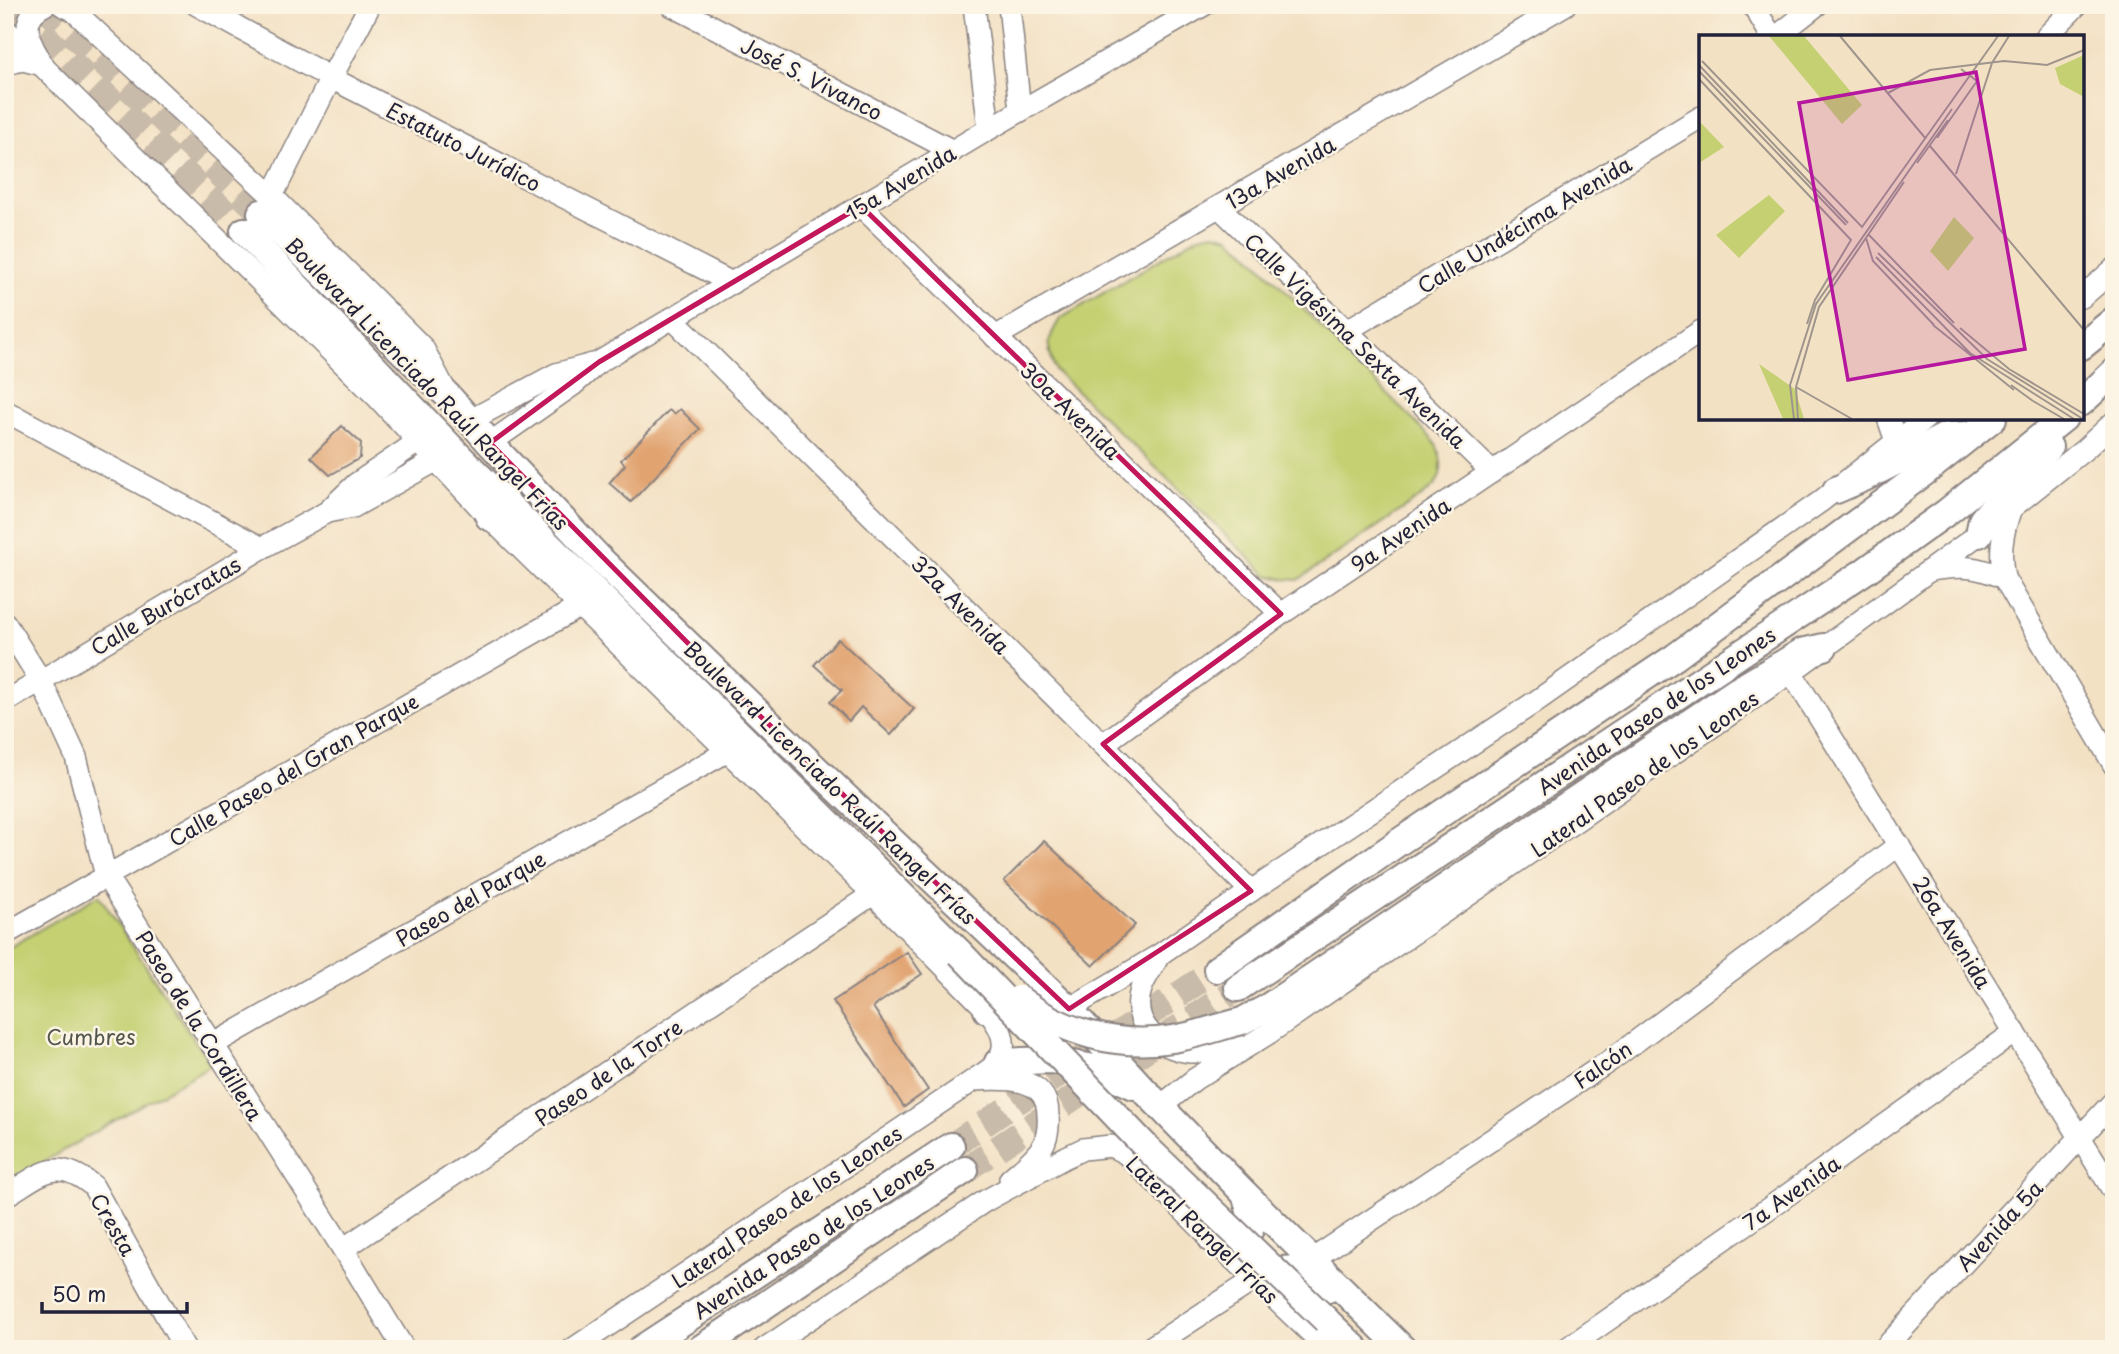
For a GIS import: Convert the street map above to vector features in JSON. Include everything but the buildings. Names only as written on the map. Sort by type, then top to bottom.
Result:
[{"type":"main road","name":"Boulevard Licenciado Raúl Rangel Frías","points":[[259,213],[448,396],[598,557],[757,713],[1069,1009],[1245,1194],[1304,1264],[1306,1272],[1395,1342]]},
{"type":"main road","name":"Boulevard Licenciado Raúl Rangel Frías","points":[[259,213],[449,460],[524,520],[960,953],[1149,1150],[1356,1349]]},
{"type":"main road","points":[[2084,344],[2114,320]]},
{"type":"main road","points":[[2084,400],[2114,372]]},
{"type":"main road","points":[[377,398],[426,433]]},
{"type":"main road","name":"Avenida Paseo de los Leones","points":[[1217,969],[1399,842],[1675,657],[1991,420]]},
{"type":"main road","name":"Avenida Paseo de los Leones","points":[[1238,988],[1865,571],[1947,512],[2062,420]]},
{"type":"main road","points":[[1979,534],[1982,520],[2063,431],[2069,420]]},
{"type":"main road","points":[[1836,490],[1946,436],[1972,435]]},
{"type":"main road","points":[[449,460],[489,517]]},
{"type":"main road","points":[[960,953],[1037,1012],[1066,1028],[1094,1037],[1131,1041],[1173,1039],[1242,1021],[1265,1009],[1735,692],[1802,652],[1824,646]]},
{"type":"main road","points":[[987,1010],[1026,1010],[1033,1001],[1034,992],[1024,965]]},
{"type":"main road","points":[[998,1062],[1051,1060],[1094,1068],[1153,1098]]},
{"type":"main road","name":"Avenida Paseo de los Leones","points":[[641,1349],[951,1146]]},
{"type":"main road","name":"Avenida Paseo de los Leones","points":[[700,1349],[965,1170]]},
{"type":"main road","points":[[1212,1239],[1245,1235],[1251,1227],[1252,1217],[1245,1194]]},
{"type":"main road","points":[[1254,1280],[1270,1272],[1304,1264]]},
{"type":"street","points":[[43,65],[27,33],[28,23],[34,13],[44,5]]},
{"type":"street","points":[[62,5],[73,10],[259,213],[370,5]]},
{"type":"street","name":"Estatuto Jurídico","points":[[197,5],[331,78],[732,284]]},
{"type":"street","name":"José S. Vivanco","points":[[671,5],[953,151]]},
{"type":"street","points":[[974,5],[989,129]]},
{"type":"street","points":[[1009,5],[1020,111]]},
{"type":"street","name":"15a Avenida","points":[[490,443],[564,391],[599,362],[989,129],[1204,5]]},
{"type":"street","name":"13a Avenida","points":[[995,337],[1565,5]]},
{"type":"street","points":[[1753,5],[1773,35]]},
{"type":"street","points":[[1777,35],[1817,5]]},
{"type":"street","points":[[2048,35],[2077,5]]},
{"type":"street","points":[[5,29],[377,398]]},
{"type":"street","points":[[5,64],[23,60],[43,65]]},
{"type":"street","name":"Calle Undécima Avenida","points":[[1346,331],[1699,118]]},
{"type":"street","name":"30a Avenida","points":[[861,206],[1281,614]]},
{"type":"street","name":"Calle Vigésima Sexta Avenida","points":[[1219,207],[1492,472]]},
{"type":"street","points":[[2084,295],[2114,269]]},
{"type":"street","name":"32a Avenida","points":[[672,318],[1251,891]]},
{"type":"street","name":"9a Avenida","points":[[1103,744],[1281,614],[1699,332]]},
{"type":"street","name":"15a Avenida","points":[[469,421],[556,374],[599,362]]},
{"type":"street","points":[[5,411],[262,548]]},
{"type":"street","points":[[1889,420],[1896,441]]},
{"type":"street","points":[[1069,1009],[1159,955],[1535,702],[1836,490],[1923,420]]},
{"type":"street","name":"Lateral Paseo de los Leones","points":[[1153,1098],[1195,1079],[1269,1033],[1791,671],[2010,511],[2114,422]]},
{"type":"street","name":"Calle Burócratas","points":[[5,702],[72,660],[327,512],[356,484],[426,433]]},
{"type":"street","name":"Calle Burócratas","points":[[327,512],[353,507],[449,460]]},
{"type":"street","points":[[2010,511],[2001,545],[2000,561],[2004,578],[2114,765]]},
{"type":"street","points":[[489,517],[873,894],[987,1010],[1000,1026],[1003,1037],[1003,1048],[998,1062]]},
{"type":"street","points":[[1929,571],[1953,566],[1970,567],[2004,578]]},
{"type":"street","name":"Calle Paseo del Gran Parque","points":[[5,934],[581,606]]},
{"type":"street","name":"Paseo de la Cordillera","points":[[5,624],[11,641],[41,681],[76,757],[106,876],[404,1349]]},
{"type":"street","name":"26a Avenida","points":[[1791,671],[2114,1192]]},
{"type":"street","name":"Paseo del Parque","points":[[212,1045],[728,751]]},
{"type":"street","name":"Falcón","points":[[1304,1264],[1611,1060],[1899,845]]},
{"type":"street","name":"Paseo de la Torre","points":[[343,1249],[873,894]]},
{"type":"street","points":[[1159,955],[1141,990],[1139,1010],[1145,1028],[1169,1047],[1191,1052],[1214,1051],[1269,1033]]},
{"type":"street","name":"7a Avenida","points":[[1566,1349],[2015,1032]]},
{"type":"street","name":"Lateral Paseo de los Leones","points":[[573,1349],[998,1062]]},
{"type":"street","points":[[764,1349],[985,1201],[1042,1148],[1049,1131],[1048,1105],[1038,1090],[1021,1080],[974,1080]]},
{"type":"street","name":"Avenida 5a","points":[[1884,1349],[2114,1101]]},
{"type":"street","name":"Lateral Rangel Frías","points":[[985,1201],[1083,1149],[1111,1146],[1125,1153],[1328,1349]]},
{"type":"street","name":"Cresta","points":[[5,1196],[48,1170],[61,1169],[78,1174],[93,1186],[185,1349]]},
{"type":"street","points":[[1148,1349],[1254,1280]]},
{"type":"highlighted area","points":[[861,206],[1281,614],[1103,744],[1251,891],[1069,1009],[757,713],[490,443],[599,362]]},
{"type":"green space","points":[[1214,233],[1229,237],[1245,250],[1434,441],[1439,451],[1440,474],[1432,488],[1298,580],[1267,575],[1056,371],[1050,355],[1050,339],[1060,319],[1199,236]]},
{"type":"green space","name":"Cumbres","points":[[99,895],[211,1065],[5,1184],[5,950]]},
{"type":"tunnel","points":[[13,5],[244,231]]},
{"type":"tunnel","points":[[42,5],[261,213]]},
{"type":"tunnel","points":[[951,1146],[1217,969]]},
{"type":"tunnel","points":[[965,1170],[1238,988]]}]
